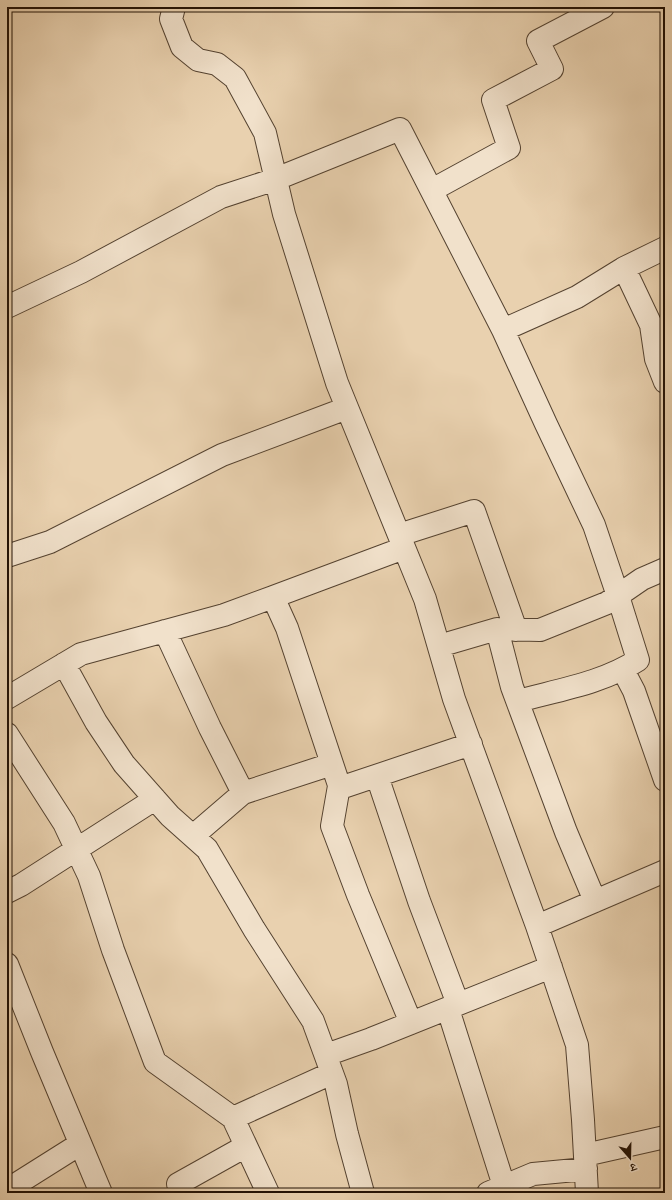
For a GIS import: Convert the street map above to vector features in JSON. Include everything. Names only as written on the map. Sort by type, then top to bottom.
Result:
[{"type":"street","points":[[174,7],[171,19],[182,47],[198,60],[217,64],[235,78],[265,132],[286,222],[337,383],[425,599],[454,700],[537,926],[577,1045],[587,1193]]},
{"type":"street","points":[[432,190],[509,148],[493,100],[552,69],[538,41],[603,7]]},
{"type":"street","points":[[7,307],[81,272],[220,197],[276,179],[400,129],[503,330],[594,525],[638,660],[623,670],[596,680],[518,701]]},
{"type":"street","points":[[503,330],[577,297],[624,268],[665,248]]},
{"type":"street","points":[[624,268],[651,325],[656,359],[665,382]]},
{"type":"street","points":[[7,556],[50,542],[222,455],[347,408]]},
{"type":"street","points":[[7,698],[82,654],[224,615],[474,512],[507,629],[512,687],[566,832],[595,901]]},
{"type":"street","points":[[439,646],[507,629],[540,630],[608,603],[642,579],[665,569]]},
{"type":"street","points":[[273,596],[287,628],[339,786],[332,826],[411,1024]]},
{"type":"street","points":[[165,631],[210,728],[243,793]]},
{"type":"street","points":[[64,664],[96,722],[124,764],[170,816],[208,849],[254,929],[313,1021],[336,1084],[347,1134],[363,1193]]},
{"type":"street","points":[[623,670],[634,691],[665,780]]},
{"type":"street","points":[[7,734],[64,823],[89,876],[113,950],[155,1062],[233,1118],[268,1193]]},
{"type":"street","points":[[339,786],[340,788],[471,744]]},
{"type":"street","points":[[193,836],[243,793],[332,764]]},
{"type":"street","points":[[377,776],[453,1006],[496,1190],[532,1174],[585,1162],[665,1137]]},
{"type":"street","points":[[7,892],[21,885],[155,799]]},
{"type":"street","points":[[537,926],[665,872]]},
{"type":"street","points":[[7,964],[101,1193]]},
{"type":"street","points":[[233,1118],[372,1040],[551,967]]},
{"type":"street","points":[[7,1190],[80,1144]]},
{"type":"street","points":[[183,1193],[178,1184],[246,1146]]}]
